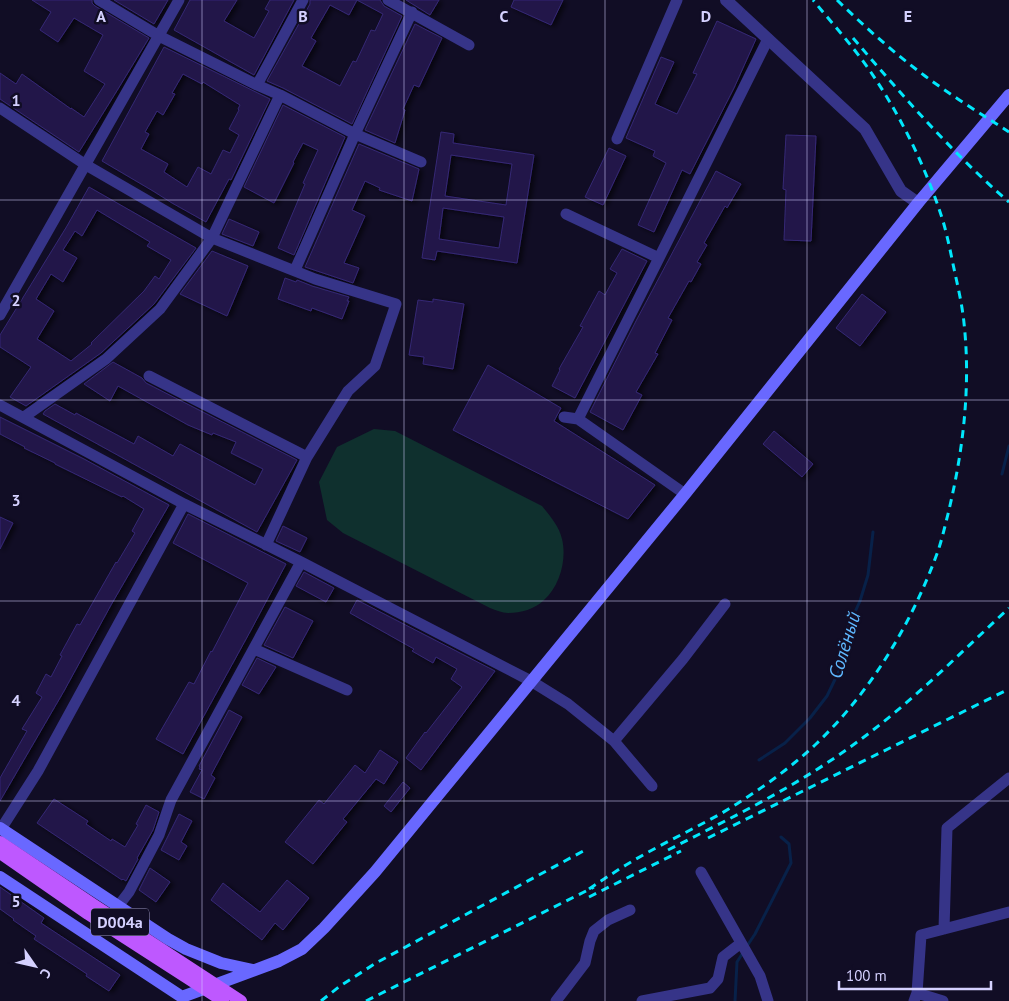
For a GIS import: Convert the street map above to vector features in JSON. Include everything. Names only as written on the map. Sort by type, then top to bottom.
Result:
[{"type":"main road","points":[[0,877],[68,921],[177,999],[279,961],[302,949],[324,928],[375,872],[685,494],[918,203],[1009,95]]},
{"type":"main road","points":[[0,833],[86,884],[186,949],[221,963],[253,970]]},
{"type":"main road","name":"D004a","points":[[0,833],[103,911],[241,1001]]},
{"type":"main road","name":"D004a","points":[[0,853],[88,914],[223,1001]]},
{"type":"main road","points":[[68,921],[75,919],[86,910],[90,902],[90,894],[86,884]]},
{"type":"street","points":[[99,0],[159,36],[356,134],[421,162]]},
{"type":"street","points":[[0,315],[180,0]]},
{"type":"street","points":[[257,84],[303,0]]},
{"type":"street","points":[[388,0],[469,45]]},
{"type":"street","points":[[617,140],[678,0]]},
{"type":"street","points":[[726,0],[865,129],[901,191],[918,203]]},
{"type":"street","points":[[295,270],[412,12]]},
{"type":"street","points":[[578,419],[768,39]]},
{"type":"street","points":[[24,417],[106,359],[160,309],[212,238],[280,95]]},
{"type":"street","points":[[0,108],[86,165],[212,238],[315,279],[396,304],[375,366],[348,391],[307,457],[266,545]]},
{"type":"street","points":[[566,214],[659,258]]},
{"type":"street","points":[[149,376],[307,457]]},
{"type":"street","points":[[0,405],[184,504],[531,681],[568,704],[614,741],[652,786]]},
{"type":"street","points":[[564,417],[578,419],[685,494]]},
{"type":"street","points":[[0,833],[38,771],[184,504]]},
{"type":"street","points":[[119,905],[129,892],[159,835],[171,800],[301,562]]},
{"type":"street","points":[[614,741],[683,659],[725,604]]},
{"type":"street","points":[[254,649],[348,690]]},
{"type":"street","points":[[944,929],[947,828],[1009,778]]},
{"type":"street","points":[[701,872],[760,976],[768,1001]]},
{"type":"street","points":[[556,1001],[585,963],[594,931],[608,920],[630,910]]},
{"type":"street","points":[[943,1001],[916,997],[921,935],[1009,912]]},
{"type":"street","points":[[642,1001],[710,988],[718,979],[723,957],[742,945]]},
{"type":"green space","points":[[374,429],[395,431],[542,506],[559,530],[564,555],[561,572],[550,594],[528,610],[506,613],[499,611],[343,533],[327,520],[319,482],[337,447]]},
{"type":"building","points":[[32,0],[92,0],[95,6],[149,38],[79,152],[0,99],[0,73],[16,84],[22,74],[84,117],[105,84],[84,71],[103,35],[74,18],[58,42],[40,30],[51,12]]},
{"type":"building","points":[[114,0],[168,0],[154,24]]},
{"type":"building","points":[[190,0],[237,0],[224,21],[254,38],[269,11],[265,9],[270,0],[294,0],[254,75],[174,30]]},
{"type":"building","points":[[310,0],[357,0],[380,0],[384,6],[402,16],[352,124],[267,81],[310,4]],"holes":[[[357,0],[383,14],[375,31],[371,30],[356,62],[353,61],[340,86],[302,66],[316,41],[311,38],[330,5],[349,15]]]},
{"type":"building","points":[[406,0],[439,0],[430,15]]},
{"type":"building","points":[[514,0],[563,0],[551,25],[511,7]]},
{"type":"building","points":[[717,21],[756,39],[734,88],[690,174],[682,170],[654,232],[638,225],[666,163],[653,156],[655,151],[626,138],[661,57],[674,62],[655,104],[677,114],[697,74],[693,73]]},
{"type":"building","points":[[415,24],[442,38],[419,87],[414,85],[403,109],[405,110],[395,143],[365,130]]},
{"type":"building","points":[[164,47],[270,99],[231,180],[229,179],[206,222],[102,161]],"holes":[[[183,74],[202,84],[203,82],[240,105],[229,129],[239,135],[230,153],[223,150],[211,174],[198,167],[187,187],[164,172],[168,164],[141,149],[149,134],[145,132],[157,111],[163,115],[175,94],[172,93]]]},
{"type":"building","points":[[283,105],[345,137],[294,255],[278,248],[318,150],[303,143],[274,203],[244,187]]},
{"type":"building","points":[[441,132],[454,134],[453,143],[534,155],[517,263],[437,251],[435,260],[422,258]],"holes":[[[451,155],[512,164],[506,205],[445,196]],[[443,208],[504,217],[499,248],[439,239]]]},
{"type":"building","points":[[786,135],[816,136],[811,241],[784,240],[786,190],[783,189]]},
{"type":"building","points":[[359,144],[419,169],[412,201],[379,190],[380,188],[365,181],[352,210],[365,216],[344,263],[359,268],[353,283],[305,267]]},
{"type":"building","points":[[609,148],[626,156],[603,205],[585,197]]},
{"type":"building","points":[[716,171],[741,184],[727,208],[725,206],[704,243],[707,245],[697,262],[701,264],[668,318],[672,320],[655,353],[658,354],[636,392],[642,395],[623,430],[590,412]]},
{"type":"building","points":[[89,187],[196,248],[154,304],[101,353],[26,406],[10,397],[31,367],[0,347],[0,335]],"holes":[[[97,210],[150,242],[147,246],[171,260],[159,279],[155,276],[144,291],[92,344],[71,361],[37,339],[54,311],[36,299],[51,274],[63,282],[77,258],[63,250],[75,231],[82,236]]]},
{"type":"building","points":[[229,219],[259,232],[253,246],[222,234]]},
{"type":"building","points":[[622,249],[647,261],[575,398],[552,386],[559,369],[583,327],[580,326],[599,291],[605,295],[617,273],[610,269]]},
{"type":"building","points":[[212,251],[248,266],[227,316],[180,294]]},
{"type":"building","points":[[285,278],[349,297],[342,319],[312,308],[311,311],[278,299]]},
{"type":"building","points":[[862,294],[886,312],[860,346],[836,328]]},
{"type":"building","points":[[433,299],[464,304],[453,369],[423,364],[424,357],[409,355],[418,300],[433,302]]},
{"type":"building","points":[[113,362],[142,378],[146,383],[297,460],[257,532],[43,414],[55,404],[134,444],[138,436],[173,456],[180,444],[255,485],[263,469],[231,453],[236,442],[188,425],[118,386],[110,401],[84,384]]},
{"type":"building","points":[[488,365],[561,408],[554,421],[655,485],[628,519],[453,430]]},
{"type":"building","points":[[0,417],[84,459],[169,505],[0,801],[0,778],[27,731],[22,729],[42,697],[36,693],[46,674],[51,677],[62,656],[60,655],[77,624],[80,625],[135,533],[132,531],[144,509],[123,496],[55,464],[0,434]]},
{"type":"building","points":[[774,431],[813,464],[802,477],[763,444]]},
{"type":"building","points":[[188,514],[286,564],[183,754],[156,739],[189,682],[194,684],[248,583],[173,543]]},
{"type":"building","points":[[0,517],[13,523],[0,549]]},
{"type":"building","points":[[283,526],[307,538],[300,552],[276,541]]},
{"type":"building","points":[[304,572],[334,588],[326,602],[296,586]]},
{"type":"building","points":[[357,600],[495,671],[421,770],[406,758],[462,687],[451,679],[457,669],[436,657],[433,663],[412,651],[414,649],[350,613]]},
{"type":"building","points":[[285,607],[313,621],[293,658],[264,645]]},
{"type":"building","points":[[257,658],[276,667],[259,694],[242,685]]},
{"type":"building","points":[[229,710],[242,717],[211,775],[215,778],[204,799],[190,792],[202,770],[199,769],[199,766]]},
{"type":"building","points":[[380,750],[398,762],[384,784],[376,779],[343,819],[347,822],[313,864],[285,842],[319,800],[324,804],[355,765],[365,773]]},
{"type":"building","points":[[403,782],[410,788],[391,812],[384,806]]},
{"type":"building","points":[[54,799],[88,821],[86,824],[111,841],[112,839],[125,847],[138,825],[136,824],[146,805],[159,812],[153,830],[126,881],[37,823]]},
{"type":"building","points":[[179,814],[192,821],[181,842],[187,846],[179,860],[161,850]]},
{"type":"building","points":[[150,868],[170,882],[156,902],[139,890]]},
{"type":"building","points":[[287,880],[309,898],[283,930],[275,923],[262,940],[211,900],[223,883],[260,912]]},
{"type":"building","points":[[0,887],[44,918],[41,923],[120,975],[109,991],[34,939],[36,936],[0,909]]},
{"type":"waterway","points":[[1002,474],[1009,446]]},
{"type":"waterway","name":"Солёный","points":[[759,760],[785,743],[810,718],[827,696],[840,669],[845,634],[860,601],[868,575],[873,532]]},
{"type":"waterway","name":"Солёный","points":[[747,946],[791,863],[789,844],[781,837]]},
{"type":"waterway","name":"Солёный","points":[[735,1001],[737,962],[744,951]]},
{"type":"railway","points":[[589,889],[638,858],[747,798],[815,745],[854,702],[888,655],[928,578],[945,528],[962,443],[967,371],[963,316],[946,232],[929,181],[891,104],[861,59],[813,0]]},
{"type":"railway","points":[[837,0],[880,40],[913,67],[1009,132]]},
{"type":"railway","points":[[853,38],[967,164],[1009,202]]},
{"type":"railway","points":[[668,850],[782,791],[846,750],[910,700],[1009,608]]},
{"type":"railway","points":[[708,838],[1009,689]]},
{"type":"railway","points":[[321,1001],[340,986],[376,963],[587,849]]},
{"type":"railway","points":[[589,897],[681,851]]},
{"type":"railway","points":[[366,1001],[594,887]]}]
